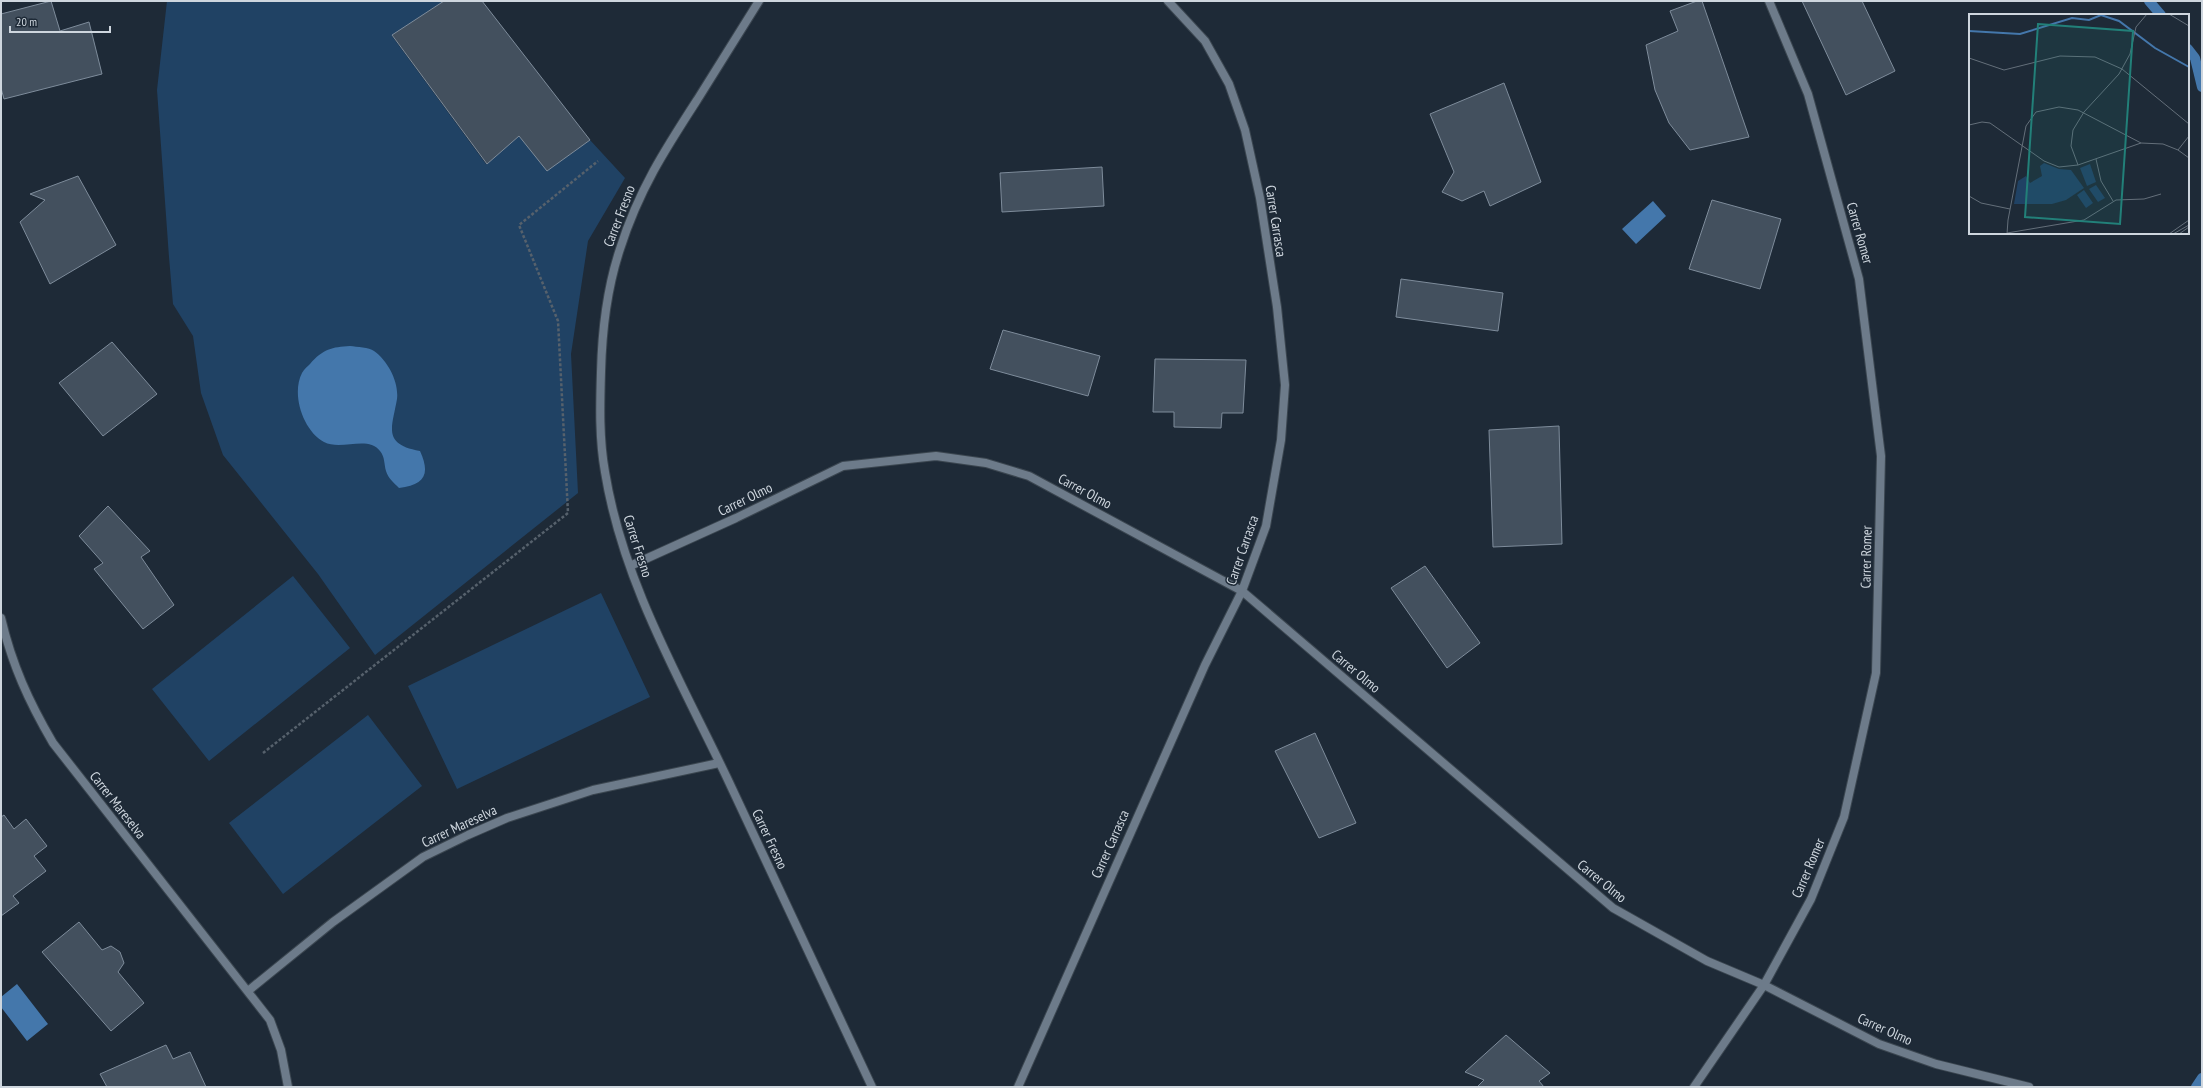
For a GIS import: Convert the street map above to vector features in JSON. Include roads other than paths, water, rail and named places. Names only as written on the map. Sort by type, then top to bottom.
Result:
[{"type":"street","name":"Carrer Fresno","points":[[759,1],[651,173],[632,214],[611,278],[602,348],[601,439],[605,473],[614,514],[630,566],[644,604],[673,671],[719,763],[872,1087]]},
{"type":"street","name":"Carrer Carrasca","points":[[1018,1087],[1201,672],[1242,591],[1266,526],[1281,440],[1285,385],[1277,307],[1260,198],[1245,130],[1229,84],[1205,41],[1168,1]]},
{"type":"street","name":"Carrer Romer","points":[[1694,1087],[1764,985],[1811,899],[1844,817],[1876,673],[1881,456],[1860,279],[1808,94],[1769,1]]},
{"type":"street","name":"Carrer Olmo","points":[[630,566],[736,518],[842,466],[936,456],[986,463],[1029,476],[1242,591],[1613,908],[1707,961],[1764,985],[1879,1044],[1936,1064],[2029,1087]]},
{"type":"street","name":"Carrer Mareselva","points":[[1,618],[18,677],[32,707],[53,743],[270,1020],[281,1050],[288,1087]]},
{"type":"street","name":"Carrer Mareselva","points":[[248,991],[332,922],[382,885],[423,857],[455,841],[507,818],[593,790],[719,763]]},
{"type":"waterway","points":[[2149,1],[2160,14]]},
{"type":"waterway","points":[[2189,50],[2195,58],[2202,87]]},
{"type":"waterway","points":[[2196,1087],[2202,1078]]}]
